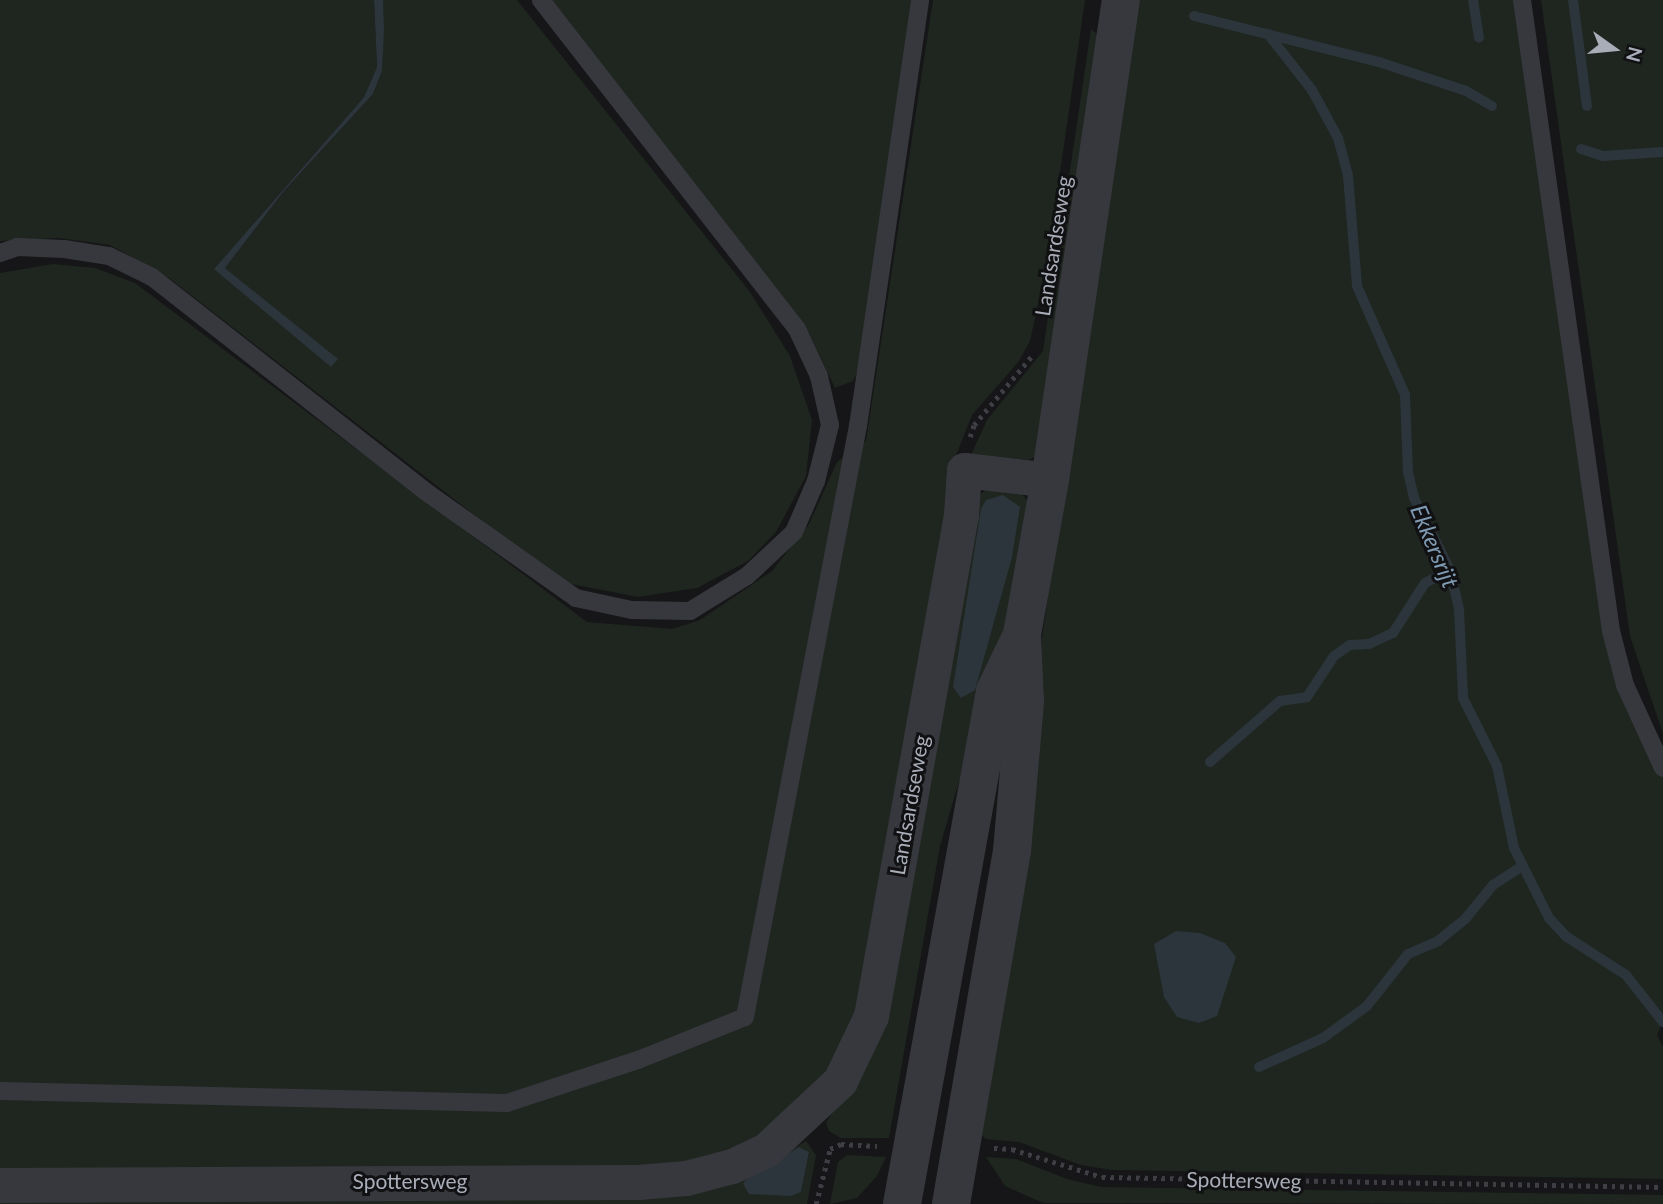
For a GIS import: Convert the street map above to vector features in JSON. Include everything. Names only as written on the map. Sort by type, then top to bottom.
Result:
[{"type":"street","name":"Landsardseweg","points":[[951,1204],[1012,851],[1025,701],[1022,634],[1050,480],[1121,0]]},
{"type":"street","name":"Landsardseweg","points":[[803,1119],[840,1081],[852,1060],[877,992],[961,515],[964,470]]},
{"type":"street","points":[[964,470],[1050,480]]},
{"type":"street","name":"Landsardseweg","points":[[902,1204],[995,691],[1022,634]]},
{"type":"street","name":"Spottersweg","points":[[0,1185],[686,1178],[732,1166],[766,1150],[803,1119]]},
{"type":"lane","points":[[0,253],[18,247],[75,251],[108,257],[152,277],[440,502],[576,598],[610,605],[690,611],[747,576],[794,532],[816,481],[830,425],[819,376],[797,329],[541,0]]},
{"type":"lane","points":[[0,1091],[507,1103],[638,1060],[745,1017],[858,426],[920,0]]},
{"type":"lane","points":[[1522,0],[1611,631],[1643,733],[1663,768]]},
{"type":"lane","points":[[830,425],[858,426]]},
{"type":"path","points":[[964,470],[974,425],[1037,348]]},
{"type":"path","points":[[816,1204],[830,1149],[841,1144],[913,1147]]},
{"type":"path","name":"Spottersweg","points":[[961,1148],[1012,1149],[1102,1177],[1663,1187]]},
{"type":"shaded area","points":[[0,0],[374,0],[377,67],[364,97],[214,269],[337,359],[225,268],[284,191],[373,94],[382,71],[383,0],[517,0],[750,292],[790,356],[812,420],[806,476],[776,532],[748,561],[697,588],[638,597],[561,582],[169,278],[110,245],[59,238],[0,241]]},
{"type":"shaded area","points":[[374,0],[383,0],[384,30],[382,71],[373,94],[284,191],[225,268],[338,359],[331,367],[214,269],[364,97],[377,67]]},
{"type":"shaded area","points":[[546,0],[915,0],[861,364],[853,381],[835,388],[809,333]]},
{"type":"shaded area","points":[[933,0],[1085,0],[1047,262],[1030,341],[1019,361],[972,415],[957,453],[866,983],[836,1064],[747,1145],[669,1168],[0,1170],[0,273],[53,264],[95,268],[135,283],[587,622],[672,629],[700,620],[772,571],[809,524],[837,462],[866,441]]},
{"type":"shaded area","points":[[1134,0],[1522,0],[1611,631],[1663,768],[1663,1021],[1657,1035],[1663,1047],[1663,1179],[1112,1170],[1081,1165],[1019,1142],[986,1139],[980,1134],[1023,854],[1042,638]]},
{"type":"shaded area","points":[[1541,0],[1663,0],[1663,734],[1630,636]]},
{"type":"shaded area","points":[[1091,29],[1102,38],[1037,455],[1029,460],[971,455],[987,420],[1043,351]]},
{"type":"shaded area","points":[[990,487],[1019,491],[1031,504],[1020,574],[940,846],[889,1138],[841,1138],[829,1131],[826,1122],[842,1100],[979,495]]},
{"type":"shaded area","points":[[1003,495],[1020,507],[1012,557],[975,690],[961,698],[953,687],[981,509],[986,500]]},
{"type":"shaded area","points":[[1176,931],[1200,933],[1225,943],[1236,957],[1217,1016],[1199,1023],[1177,1017],[1164,997],[1154,944]]},
{"type":"shaded area","points":[[806,1141],[816,1155],[807,1204],[0,1204],[0,1196],[765,1166]],"holes":[[[799,1147],[809,1152],[801,1192],[746,1190],[747,1178]]]},
{"type":"shaded area","points":[[799,1147],[809,1152],[801,1192],[791,1196],[749,1194],[743,1184],[747,1178]]},
{"type":"shaded area","points":[[847,1155],[886,1157],[877,1176],[857,1198],[830,1204],[838,1162]]},
{"type":"shaded area","points":[[986,1157],[1016,1159],[1067,1179],[1101,1187],[1663,1195],[1663,1204],[1043,1203],[1005,1186]]},
{"type":"waterway","points":[[1473,0],[1479,38]]},
{"type":"waterway","points":[[1573,0],[1587,106]]},
{"type":"waterway","name":"Ekkersrijt","points":[[1194,16],[1379,62],[1466,91],[1492,106]]},
{"type":"waterway","name":"Ekkersrijt","points":[[1268,34],[1312,90],[1338,138],[1348,176],[1357,286],[1405,395],[1408,472],[1414,498],[1450,570],[1459,609],[1463,698],[1497,766],[1514,848],[1549,918],[1567,937],[1626,975],[1663,1022]]},
{"type":"waterway","name":"Ekkersrijt","points":[[1581,149],[1603,156],[1663,152]]},
{"type":"waterway","points":[[1210,762],[1280,701],[1307,697],[1334,656],[1350,645],[1369,644],[1393,633],[1425,583],[1450,570]]},
{"type":"waterway","points":[[1259,1067],[1323,1038],[1367,1006],[1408,954],[1438,941],[1466,918],[1493,885],[1522,866]]}]
